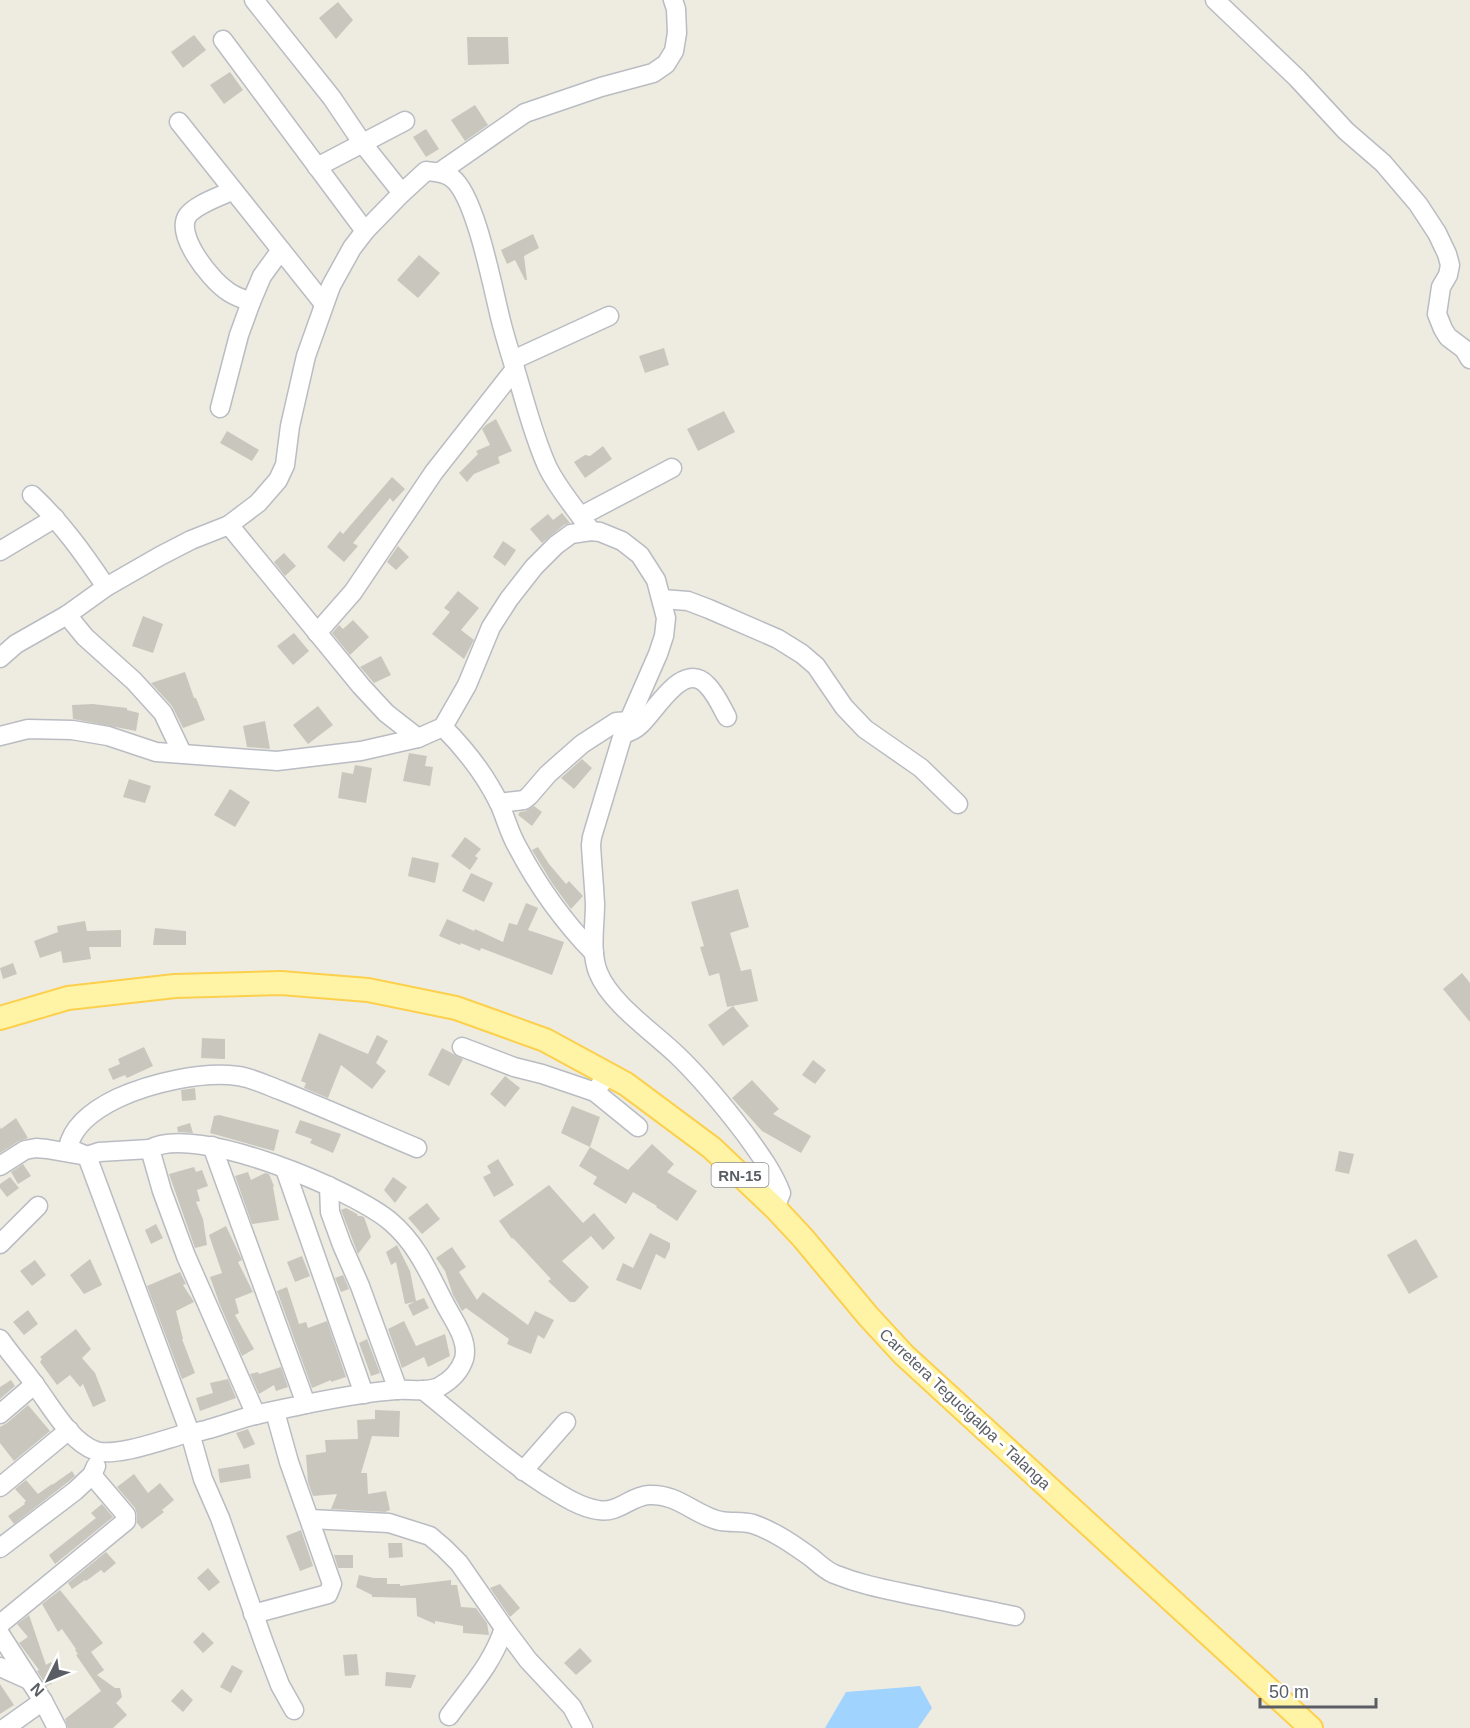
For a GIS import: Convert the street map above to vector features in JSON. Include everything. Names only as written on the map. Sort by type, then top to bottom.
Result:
[{"type":"main road","name":"Carretera Tegucigalpa - Talanga","points":[[0,1018],[68,998],[175,986],[281,983],[368,990],[456,1008],[545,1040],[602,1083],[626,1084],[712,1148],[803,1238],[903,1355],[1311,1728]]},
{"type":"street","points":[[254,0],[333,98],[363,144],[402,193]]},
{"type":"street","points":[[440,172],[525,113],[601,87],[652,74],[666,64],[674,51],[676,33],[673,0]]},
{"type":"street","points":[[1215,0],[1297,78],[1346,131],[1383,163],[1418,204],[1437,233],[1450,266],[1441,287],[1437,314],[1448,337],[1464,349],[1470,359]]},
{"type":"street","points":[[223,40],[365,231]]},
{"type":"street","points":[[317,167],[405,121]]},
{"type":"street","points":[[179,122],[324,304]]},
{"type":"street","points":[[0,658],[16,644],[67,615],[106,587],[191,540],[229,525],[258,503],[278,480],[285,465],[290,426],[306,357],[331,286],[352,248],[365,231],[426,171],[440,172],[453,178],[463,192],[488,264],[501,321],[534,431],[547,466],[586,523],[622,541],[640,555],[656,580],[666,618],[664,636],[626,728],[591,844],[595,902],[594,953],[598,971],[604,985],[617,1000],[677,1055],[717,1097],[775,1176],[781,1193],[775,1208]]},
{"type":"street","points":[[233,190],[196,207],[186,217],[185,231],[195,254],[211,277],[226,291],[251,302]]},
{"type":"street","points":[[220,408],[239,335],[251,302],[262,276],[281,250]]},
{"type":"street","points":[[317,633],[353,592],[434,472],[514,365],[609,316]]},
{"type":"street","points":[[0,736],[28,729],[72,730],[108,736],[156,752],[277,761],[361,751],[418,738],[443,727],[467,685],[491,627],[534,567],[556,545],[586,523],[672,468]]},
{"type":"street","points":[[32,495],[55,518],[87,558],[106,587]]},
{"type":"street","points":[[0,551],[55,518]]},
{"type":"street","points":[[229,525],[361,686],[386,713],[418,738]]},
{"type":"street","points":[[662,599],[688,601],[778,639],[802,654],[816,666],[844,707],[865,729],[921,768],[958,804]]},
{"type":"street","points":[[67,615],[85,637],[134,681],[163,713],[182,753]]},
{"type":"street","points":[[499,803],[524,800],[548,774],[582,744],[616,722],[633,731],[682,680],[694,677],[706,683],[727,717]]},
{"type":"street","points":[[443,727],[466,750],[499,803],[516,846],[543,891],[594,953]]},
{"type":"street","points":[[462,1047],[514,1067],[542,1074],[602,1083],[638,1126]]},
{"type":"street","points":[[294,1710],[280,1685],[253,1614],[220,1518],[203,1479],[190,1433],[87,1156],[68,1148],[70,1139],[88,1116],[103,1105],[130,1092],[197,1077],[224,1075],[242,1077],[306,1101],[417,1148]]},
{"type":"street","points":[[0,1166],[25,1150],[36,1148],[87,1156],[107,1151],[150,1149],[157,1145],[174,1143],[212,1146],[263,1160],[329,1186],[367,1205],[392,1222],[408,1239],[427,1267],[458,1328],[465,1349],[458,1371],[450,1380],[437,1388],[364,1394],[306,1404],[256,1415],[138,1448],[103,1452],[86,1446],[69,1430],[2,1345]]},
{"type":"street","points":[[212,1146],[306,1404]]},
{"type":"street","points":[[150,1149],[162,1191],[186,1256],[256,1415]]},
{"type":"street","points":[[285,1169],[364,1394]]},
{"type":"street","points":[[329,1186],[330,1212],[399,1390]]},
{"type":"street","points":[[0,1244],[38,1206]]},
{"type":"street","points":[[0,1414],[35,1384]]},
{"type":"street","points":[[423,1390],[523,1471],[565,1498],[596,1510],[608,1511],[620,1508],[640,1497],[662,1496],[686,1504],[708,1517],[721,1521],[751,1524],[766,1530],[802,1551],[823,1569],[877,1588],[1015,1616]]},
{"type":"street","points":[[253,1614],[328,1594],[332,1584],[275,1412]]},
{"type":"street","points":[[523,1471],[566,1422]]},
{"type":"street","points":[[0,1486],[69,1430]]},
{"type":"street","points":[[0,1548],[75,1491],[92,1475],[103,1452]]},
{"type":"street","points":[[0,1624],[126,1521],[126,1515],[92,1475]]},
{"type":"street","points":[[310,1519],[389,1523],[430,1536],[459,1563],[528,1660],[572,1707],[583,1728]]},
{"type":"street","points":[[449,1716],[484,1670],[498,1647],[504,1628]]},
{"type":"street","points":[[0,1634],[43,1701],[57,1728]]},
{"type":"street","points":[[0,1667],[29,1680]]},
{"type":"street","points":[[5,1728],[43,1701]]},
{"type":"water","points":[[920,1686],[932,1708],[918,1728],[825,1728],[846,1692]]},
{"type":"building","points":[[338,2],[353,20],[336,39],[319,18]]},
{"type":"building","points":[[194,35],[206,50],[183,68],[171,52]]},
{"type":"building","points":[[467,37],[508,37],[509,64],[468,65]]},
{"type":"building","points":[[230,72],[243,90],[224,104],[210,85]]},
{"type":"building","points":[[475,105],[488,125],[465,141],[451,120]]},
{"type":"building","points":[[426,129],[439,149],[426,157],[413,137]]},
{"type":"building","points":[[533,234],[539,248],[524,256],[527,280],[525,280],[515,260],[507,264],[501,250]]},
{"type":"building","points":[[419,255],[440,273],[418,298],[397,280]]},
{"type":"building","points":[[664,348],[669,365],[645,373],[639,356]]},
{"type":"building","points":[[724,411],[735,432],[698,451],[687,429]]},
{"type":"building","points":[[496,419],[512,451],[498,457],[500,463],[474,474],[467,482],[459,473],[478,454],[476,451],[490,445],[482,429]]},
{"type":"building","points":[[227,431],[259,450],[252,461],[220,443]]},
{"type":"building","points":[[603,446],[612,459],[585,478],[574,462],[585,455],[590,456]]},
{"type":"building","points":[[392,477],[405,489],[393,502],[390,498],[353,543],[358,546],[344,562],[327,547],[340,531],[343,534]]},
{"type":"building","points":[[562,513],[570,523],[564,525],[542,543],[530,529],[548,514],[553,520]]},
{"type":"building","points":[[503,541],[516,550],[505,566],[493,557]]},
{"type":"building","points":[[398,546],[409,557],[396,570],[387,562]]},
{"type":"building","points":[[284,553],[296,566],[285,576],[274,562]]},
{"type":"building","points":[[458,591],[479,608],[461,630],[474,640],[464,659],[432,634],[450,612],[444,608]]},
{"type":"building","points":[[143,616],[163,624],[153,653],[132,646]]},
{"type":"building","points":[[353,620],[369,637],[350,655],[332,633],[339,625],[343,629]]},
{"type":"building","points":[[294,633],[309,651],[293,665],[277,646]]},
{"type":"building","points":[[381,656],[391,675],[374,683],[360,667]]},
{"type":"building","points":[[185,672],[205,720],[183,728],[172,706],[151,683]]},
{"type":"building","points":[[93,704],[127,708],[127,710],[139,713],[136,731],[73,719],[72,705]]},
{"type":"building","points":[[318,706],[333,725],[308,744],[293,725]]},
{"type":"building","points":[[265,721],[270,749],[247,747],[243,726]]},
{"type":"building","points":[[409,753],[427,756],[425,766],[433,767],[430,786],[403,781]]},
{"type":"building","points":[[582,759],[592,768],[574,789],[561,778]]},
{"type":"building","points":[[355,765],[372,768],[366,803],[338,798],[342,772],[353,774]]},
{"type":"building","points":[[129,779],[151,786],[145,803],[123,797]]},
{"type":"building","points":[[230,789],[250,802],[235,827],[214,815]]},
{"type":"building","points":[[534,806],[542,812],[532,826],[518,815]]},
{"type":"building","points":[[465,837],[481,849],[475,856],[478,858],[470,870],[451,856]]},
{"type":"building","points":[[538,847],[566,884],[569,881],[583,896],[571,909],[532,850]]},
{"type":"building","points":[[412,857],[439,863],[435,883],[408,876]]},
{"type":"building","points":[[471,873],[493,883],[484,902],[462,891]]},
{"type":"building","points":[[738,889],[749,927],[730,933],[741,971],[751,969],[758,1001],[727,1007],[719,973],[709,976],[700,947],[704,946],[691,902]]},
{"type":"building","points":[[526,903],[538,908],[528,930],[564,942],[552,975],[481,948],[480,951],[439,936],[447,919],[503,942],[509,923],[517,925]]},
{"type":"building","points":[[85,921],[87,931],[121,930],[121,947],[89,947],[91,959],[63,963],[61,951],[40,958],[34,941],[58,932],[57,926]]},
{"type":"building","points":[[155,928],[186,931],[186,945],[153,945]]},
{"type":"building","points":[[13,963],[17,974],[3,979],[0,968]]},
{"type":"building","points":[[1462,973],[1470,983],[1470,1022],[1443,989]]},
{"type":"building","points":[[733,1006],[749,1026],[723,1046],[708,1025]]},
{"type":"building","points":[[319,1033],[368,1054],[377,1035],[388,1041],[376,1063],[386,1071],[372,1089],[341,1065],[328,1098],[304,1088],[306,1083],[301,1081]]},
{"type":"building","points":[[202,1038],[225,1039],[225,1059],[201,1058]]},
{"type":"building","points":[[144,1047],[153,1066],[127,1078],[125,1075],[113,1080],[108,1069],[120,1064],[118,1059]]},
{"type":"building","points":[[442,1048],[463,1059],[449,1086],[428,1075]]},
{"type":"building","points":[[813,1060],[826,1070],[815,1084],[802,1075]]},
{"type":"building","points":[[505,1076],[520,1088],[505,1107],[490,1094]]},
{"type":"building","points":[[752,1080],[779,1109],[773,1114],[811,1136],[801,1153],[762,1131],[732,1098]]},
{"type":"building","points":[[195,1088],[196,1100],[182,1101],[181,1090]]},
{"type":"building","points":[[572,1106],[600,1117],[590,1147],[561,1133]]},
{"type":"building","points":[[219,1115],[279,1130],[274,1151],[210,1133],[214,1116]]},
{"type":"building","points":[[16,1118],[28,1138],[0,1153],[0,1127],[1,1129]]},
{"type":"building","points":[[300,1120],[341,1134],[333,1153],[310,1143],[312,1139],[295,1133]]},
{"type":"building","points":[[190,1123],[193,1133],[178,1132],[177,1127]]},
{"type":"building","points":[[652,1144],[674,1164],[667,1172],[697,1191],[677,1221],[633,1192],[626,1204],[593,1184],[597,1177],[579,1166],[590,1147],[628,1170]]},
{"type":"building","points":[[1339,1151],[1354,1154],[1349,1174],[1335,1171]]},
{"type":"building","points":[[498,1159],[514,1185],[494,1197],[483,1177],[491,1173],[487,1166]]},
{"type":"building","points":[[23,1164],[31,1176],[18,1184],[11,1172]]},
{"type":"building","points":[[194,1167],[196,1172],[202,1170],[208,1186],[197,1190],[200,1201],[196,1202],[203,1219],[207,1245],[195,1248],[169,1174]]},
{"type":"building","points":[[248,1172],[251,1180],[265,1173],[269,1174],[274,1186],[279,1220],[252,1224],[235,1176]]},
{"type":"building","points":[[10,1177],[19,1188],[7,1197],[0,1188],[0,1184]]},
{"type":"building","points":[[393,1177],[407,1187],[395,1203],[384,1190]]},
{"type":"building","points":[[549,1185],[583,1223],[594,1213],[615,1238],[603,1250],[591,1236],[562,1261],[589,1287],[575,1302],[570,1302],[548,1281],[551,1279],[512,1239],[499,1221]]},
{"type":"building","points":[[427,1203],[440,1219],[422,1234],[408,1218]]},
{"type":"building","points":[[346,1208],[364,1217],[371,1237],[358,1254],[341,1210]]},
{"type":"building","points":[[156,1224],[163,1238],[151,1244],[145,1230]]},
{"type":"building","points":[[226,1226],[242,1260],[238,1262],[253,1292],[235,1299],[239,1313],[235,1315],[254,1349],[242,1356],[210,1277],[222,1273],[209,1235]]},
{"type":"building","points":[[650,1233],[670,1243],[665,1259],[656,1254],[641,1290],[616,1280],[623,1263],[633,1268]]},
{"type":"building","points":[[1416,1239],[1438,1277],[1409,1294],[1387,1255]]},
{"type":"building","points":[[397,1245],[410,1271],[416,1301],[424,1298],[429,1308],[413,1316],[408,1305],[414,1302],[405,1304],[396,1262],[391,1265],[386,1252]]},
{"type":"building","points":[[452,1247],[466,1267],[459,1272],[477,1300],[483,1292],[528,1325],[535,1311],[554,1320],[544,1339],[538,1335],[531,1354],[507,1344],[509,1339],[466,1308],[462,1311],[453,1295],[445,1271],[436,1258]]},
{"type":"building","points":[[302,1256],[310,1276],[295,1282],[287,1262]]},
{"type":"building","points":[[90,1259],[102,1285],[84,1294],[70,1275]]},
{"type":"building","points":[[35,1260],[46,1275],[32,1286],[20,1271]]},
{"type":"building","points":[[180,1272],[186,1284],[183,1285],[194,1302],[176,1311],[182,1339],[195,1373],[182,1379],[147,1286]]},
{"type":"building","points":[[343,1275],[349,1289],[341,1292],[335,1278]]},
{"type":"building","points":[[287,1287],[299,1324],[306,1322],[308,1328],[327,1321],[346,1377],[312,1388],[277,1291]]},
{"type":"building","points":[[28,1310],[38,1324],[24,1335],[13,1322]]},
{"type":"building","points":[[404,1321],[416,1346],[445,1334],[450,1356],[428,1367],[424,1357],[402,1368],[388,1329]]},
{"type":"building","points":[[76,1329],[91,1349],[82,1358],[95,1373],[106,1401],[93,1407],[83,1384],[80,1387],[70,1375],[57,1385],[40,1362],[42,1359],[40,1357]]},
{"type":"building","points":[[367,1339],[380,1373],[371,1376],[359,1343]]},
{"type":"building","points":[[281,1367],[288,1387],[276,1391],[274,1385],[259,1394],[250,1374],[258,1372],[259,1374]]},
{"type":"building","points":[[228,1379],[236,1398],[200,1411],[196,1398],[213,1393],[210,1383]]},
{"type":"building","points":[[11,1380],[15,1386],[0,1399],[0,1387]]},
{"type":"building","points":[[28,1405],[50,1431],[14,1461],[0,1443],[0,1427]]},
{"type":"building","points":[[375,1410],[400,1411],[399,1437],[372,1436],[361,1473],[367,1473],[368,1494],[386,1491],[390,1510],[385,1512],[331,1509],[337,1494],[313,1496],[308,1482],[306,1455],[326,1452],[325,1440],[358,1439],[357,1420],[375,1419]]},
{"type":"building","points":[[248,1429],[255,1444],[244,1449],[236,1433]]},
{"type":"building","points":[[249,1464],[251,1478],[220,1483],[218,1469]]},
{"type":"building","points":[[72,1471],[75,1476],[14,1524],[8,1516],[26,1501],[15,1489],[26,1480],[38,1494]]},
{"type":"building","points":[[134,1474],[148,1493],[160,1483],[174,1500],[162,1510],[164,1512],[142,1529],[137,1523],[135,1508],[117,1487]]},
{"type":"building","points":[[102,1504],[113,1517],[55,1564],[49,1555],[96,1518],[91,1513]]},
{"type":"building","points":[[301,1530],[313,1566],[300,1571],[286,1536]]},
{"type":"building","points":[[388,1543],[402,1543],[403,1557],[389,1558]]},
{"type":"building","points":[[106,1552],[116,1563],[104,1573],[101,1570],[72,1589],[68,1583]]},
{"type":"building","points":[[334,1555],[353,1555],[353,1568],[338,1568]]},
{"type":"building","points":[[208,1568],[220,1582],[209,1591],[197,1578]]},
{"type":"building","points":[[359,1575],[387,1578],[387,1584],[400,1584],[400,1586],[451,1580],[451,1585],[457,1585],[461,1607],[476,1608],[487,1623],[489,1635],[463,1633],[463,1626],[435,1621],[435,1624],[417,1616],[416,1598],[372,1597],[356,1587]]},
{"type":"building","points":[[500,1584],[520,1608],[510,1617],[490,1588]]},
{"type":"building","points":[[60,1590],[103,1643],[91,1652],[104,1670],[97,1675],[115,1688],[120,1688],[122,1697],[116,1703],[127,1715],[113,1728],[68,1728],[65,1719],[101,1691],[76,1655],[78,1654],[76,1649],[62,1629],[58,1632],[42,1604]]},
{"type":"building","points":[[29,1615],[46,1665],[51,1662],[59,1672],[59,1677],[51,1685],[47,1686],[37,1671],[39,1670],[19,1643],[28,1637],[17,1624]]},
{"type":"building","points":[[203,1632],[214,1643],[203,1653],[193,1642]]},
{"type":"building","points":[[580,1648],[592,1661],[576,1675],[564,1663]]},
{"type":"building","points":[[357,1654],[359,1675],[345,1676],[343,1655]]},
{"type":"building","points":[[232,1665],[243,1671],[231,1693],[220,1687]]},
{"type":"building","points":[[386,1672],[416,1675],[411,1688],[385,1686]]},
{"type":"building","points":[[0,1684],[14,1705],[0,1714]]},
{"type":"building","points":[[182,1689],[193,1700],[183,1712],[171,1701]]}]
